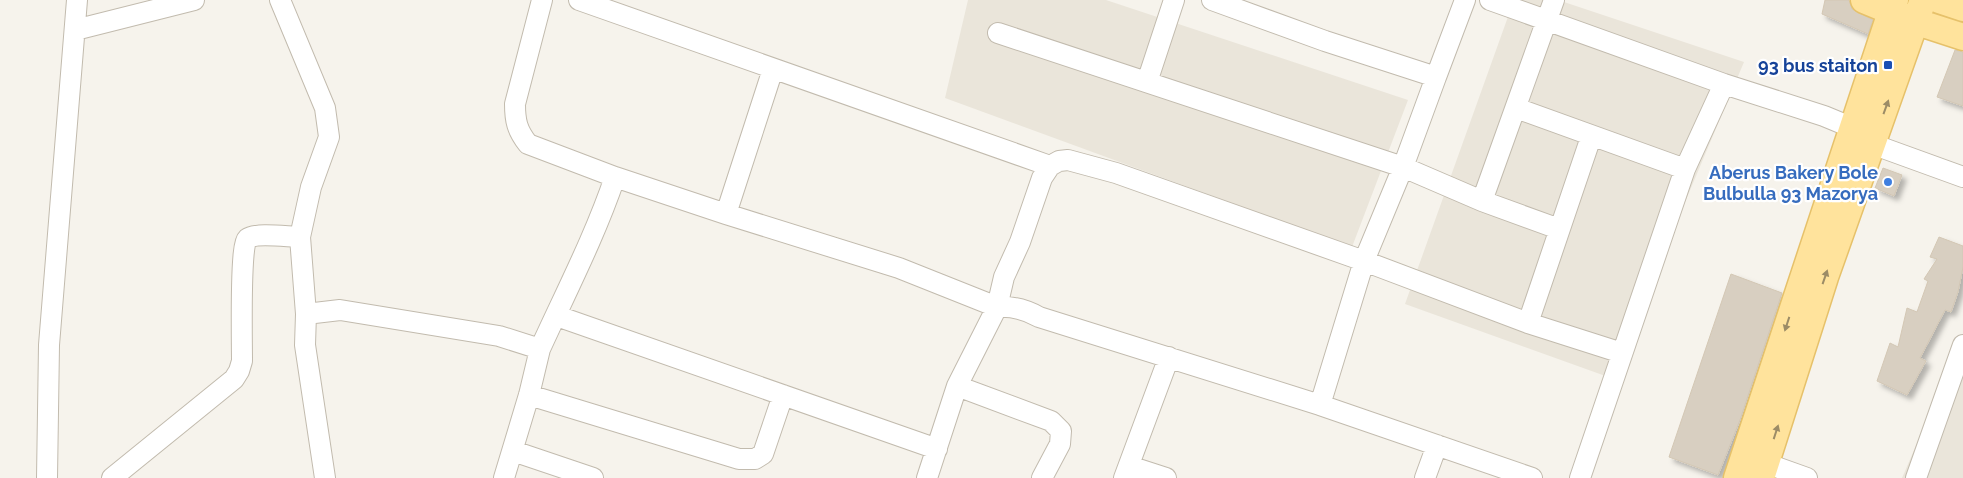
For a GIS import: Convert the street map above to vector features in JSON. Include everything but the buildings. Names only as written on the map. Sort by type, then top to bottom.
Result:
[{"type":"main road","points":[[1864,0],[1920,11],[1963,37]]},
{"type":"main road","points":[[1939,0],[1963,8]]},
{"type":"main road","points":[[1763,471],[1825,277],[1863,136],[1892,6]]},
{"type":"main road","points":[[1737,478],[1804,270],[1920,11]]},
{"type":"street","points":[[47,478],[49,346],[77,0]]},
{"type":"street","points":[[75,30],[194,0]]},
{"type":"street","points":[[280,0],[324,108],[328,137],[311,187],[300,237],[306,314],[305,345],[325,478]]},
{"type":"street","points":[[542,0],[516,104],[515,121],[518,133],[528,144],[615,177],[899,268],[997,307],[1010,306],[1026,310],[1039,317],[1320,404],[1532,478]]},
{"type":"street","points":[[578,0],[1050,166]]},
{"type":"street","points":[[1147,82],[1174,0]]},
{"type":"street","points":[[1212,0],[1325,41],[1436,77]]},
{"type":"street","points":[[1320,404],[1364,261],[1403,167],[1465,0]]},
{"type":"street","points":[[1490,0],[1724,84],[1824,116],[1863,136],[1963,177]]},
{"type":"street","points":[[1482,201],[1554,0]]},
{"type":"street","points":[[998,33],[1403,167],[1482,201],[1559,229]]},
{"type":"street","points":[[726,214],[773,69]]},
{"type":"street","points":[[1580,478],[1685,169],[1724,84]]},
{"type":"street","points":[[1516,108],[1685,169]]},
{"type":"street","points":[[1528,323],[1591,136]]},
{"type":"street","points":[[927,478],[957,386],[997,307],[1006,270],[1020,242],[1042,178],[1050,166],[1059,161],[1068,160],[1116,173],[1364,261],[1528,323],[1622,353]]},
{"type":"street","points":[[504,478],[530,395],[540,349],[557,316],[606,204],[615,177]]},
{"type":"street","points":[[112,478],[234,379],[239,372],[242,361],[243,258],[244,244],[247,239],[256,236],[300,237]]},
{"type":"street","points":[[306,314],[340,310],[498,336],[540,349]]},
{"type":"street","points":[[557,316],[937,449]]},
{"type":"street","points":[[1916,478],[1963,345]]},
{"type":"street","points":[[1166,478],[1126,472],[1169,357]]},
{"type":"street","points":[[957,386],[1051,421],[1062,431],[1060,444],[1042,478]]},
{"type":"street","points":[[530,395],[739,459],[755,459],[763,454],[783,395]]},
{"type":"street","points":[[1425,478],[1436,445]]},
{"type":"street","points":[[513,451],[593,478]]},
{"type":"street","points":[[1763,471],[1807,478]]},
{"type":"shaded area","points":[[968,0],[1106,0],[1408,100],[1352,247],[945,98]]},
{"type":"shaded area","points":[[1514,0],[1558,0],[1744,62],[1611,378],[1405,304]]},
{"type":"shaded area","points":[[1963,337],[1963,478],[1902,478]]},
{"type":"place","name":"93 bus staiton","points":[[1888,65]]},
{"type":"place","name":"Aberus Bakery Bole Bulbulla 93 Mazorya","points":[[1888,182]]}]
